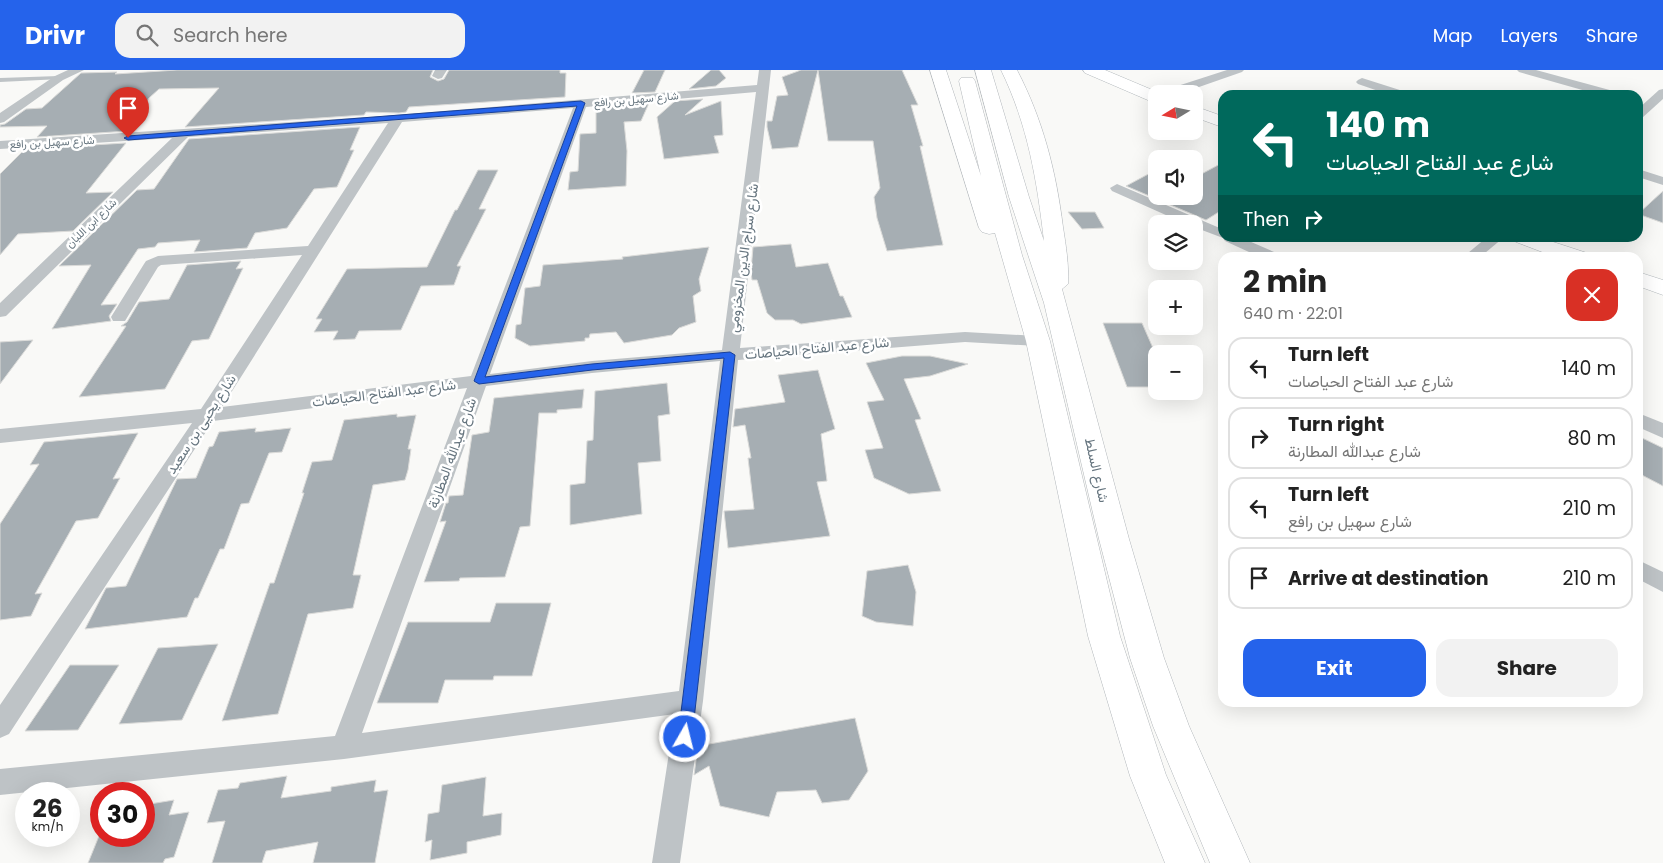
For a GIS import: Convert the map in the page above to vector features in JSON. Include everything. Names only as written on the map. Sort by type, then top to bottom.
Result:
[{"type":"main road","points":[[938,70],[996,246],[1020,286]]},
{"type":"main road","points":[[1091,70],[1148,94]]},
{"type":"main road","name":"شارع السلط","points":[[982,75],[1020,286],[1038,342],[1104,636],[1148,776],[1185,863]]},
{"type":"main road","name":"شارع السلط","points":[[982,75],[1022,205],[1055,303],[1114,539],[1147,658],[1171,726],[1230,863]]},
{"type":"main road","points":[[1203,115],[1218,120]]},
{"type":"main road","points":[[1534,242],[1562,252]]},
{"type":"main road","points":[[1643,281],[1663,288]]},
{"type":"street","points":[[0,119],[59,78],[78,70]]},
{"type":"street","points":[[1199,70],[1216,76]]},
{"type":"street","points":[[1191,85],[1238,70]]},
{"type":"street","points":[[1523,70],[1595,90]]},
{"type":"street","name":"شارع سهيل بن رافع","points":[[0,145],[183,135],[397,119],[581,103],[764,79]]},
{"type":"street","name":"شارع سراج الدين المخزومي","points":[[666,863],[690,701],[730,355],[752,193],[764,79]]},
{"type":"street","points":[[1362,82],[1387,90]]},
{"type":"street","points":[[1643,111],[1663,93]]},
{"type":"street","name":"شارع عبدالله المطارنة","points":[[344,747],[581,103]]},
{"type":"street","points":[[1643,104],[1663,109]]},
{"type":"street","name":"شارع يحيى بن سعيد","points":[[0,726],[207,415],[397,119]]},
{"type":"street","name":"شارع ابن اللبان","points":[[0,312],[183,135]]},
{"type":"street","points":[[1643,175],[1663,181]]},
{"type":"street","points":[[1117,188],[1218,232]]},
{"type":"street","points":[[1237,242],[1254,252]]},
{"type":"street","points":[[1477,252],[1490,242]]},
{"type":"street","points":[[119,317],[152,264],[158,261],[313,250]]},
{"type":"street","name":"شارع عبد الفتاح الحياصات","points":[[0,436],[207,415],[592,367],[965,337],[1038,342]]},
{"type":"street","points":[[1643,421],[1663,431]]},
{"type":"street","points":[[1643,572],[1663,583]]},
{"type":"street","points":[[0,782],[344,747],[690,701]]},
{"type":"lane","points":[[0,80],[59,78]]},
{"type":"building","points":[[177,70],[433,70],[430,77],[438,81],[444,79],[449,70],[560,70],[560,73],[566,73],[565,97],[409,107],[406,112],[399,113],[366,112],[364,115],[185,127],[219,88],[159,89],[149,98],[128,131],[37,137],[47,126],[0,127],[0,125],[5,124],[26,109],[42,108],[81,73],[117,72],[115,74]]},
{"type":"building","points":[[644,70],[665,70],[655,92],[632,93]]},
{"type":"building","points":[[711,70],[719,70],[726,78],[716,86],[689,89]]},
{"type":"building","points":[[801,70],[818,70],[798,147],[772,149],[767,121],[772,121],[777,96],[788,95],[782,77]]},
{"type":"building","points":[[818,70],[902,70],[918,105],[911,105],[923,146],[920,146],[943,245],[887,251],[877,218],[874,197],[880,188],[873,141],[828,141]]},
{"type":"building","points":[[703,99],[685,115],[721,101],[723,135],[714,136],[719,153],[664,159],[657,117],[675,101]]},
{"type":"building","points":[[649,103],[641,121],[624,122],[627,151],[626,186],[568,190],[570,172],[578,171],[580,134],[596,133],[596,108]]},
{"type":"building","points":[[360,127],[350,150],[354,150],[337,187],[314,189],[287,228],[255,233],[247,248],[194,252],[200,240],[158,243],[155,247],[138,249],[101,305],[117,304],[109,316],[111,321],[52,329],[91,265],[59,266],[137,190],[154,189],[189,139]]},
{"type":"building","points":[[126,143],[86,193],[113,192],[73,231],[18,234],[0,255],[0,174],[25,149]]},
{"type":"building","points":[[1218,165],[1218,212],[1206,220],[1203,219],[1203,215],[1194,215],[1171,205],[1203,205],[1203,173]]},
{"type":"building","points":[[478,170],[498,170],[479,209],[486,209],[457,266],[461,266],[454,285],[421,286],[401,330],[359,331],[355,339],[333,340],[338,331],[314,332],[322,319],[316,319],[347,269],[427,267],[455,210],[457,210]]},
{"type":"building","points":[[1148,174],[1148,195],[1126,186]]},
{"type":"building","points":[[1663,191],[1663,223],[1643,216],[1643,209]]},
{"type":"building","points":[[1068,212],[1095,212],[1104,228],[1082,229]]},
{"type":"building","points":[[791,244],[796,267],[828,263],[840,296],[843,296],[852,317],[801,324],[793,320],[775,320],[767,313],[757,280],[752,280],[753,247]]},
{"type":"building","points":[[709,247],[699,279],[701,291],[693,296],[696,322],[679,328],[672,335],[624,343],[616,332],[590,334],[589,338],[585,338],[585,341],[530,346],[515,338],[516,325],[521,324],[525,288],[540,286],[543,265],[623,259],[622,257]]},
{"type":"building","points":[[241,261],[236,269],[243,268],[209,339],[192,341],[165,389],[79,397],[126,326],[121,326],[127,322],[139,302],[169,299],[187,265]]},
{"type":"building","points":[[1103,323],[1142,323],[1152,345],[1148,345],[1148,387],[1127,387]]},
{"type":"building","points":[[33,340],[0,384],[0,342]]},
{"type":"building","points":[[902,356],[930,356],[968,364],[930,376],[904,379],[921,419],[915,420],[941,491],[909,494],[874,478],[865,450],[883,448],[867,402],[884,400],[866,363]]},
{"type":"building","points":[[818,370],[835,429],[821,434],[827,481],[817,482],[830,536],[728,548],[724,511],[754,509],[748,458],[751,458],[745,425],[733,427],[735,409],[785,402],[778,375]]},
{"type":"building","points":[[667,383],[670,414],[658,416],[661,461],[638,463],[642,514],[570,525],[570,485],[585,483],[587,441],[593,440],[595,391]]},
{"type":"building","points":[[584,389],[582,408],[557,410],[557,413],[539,413],[530,526],[520,527],[505,577],[460,578],[459,581],[424,582],[446,521],[440,522],[446,503],[448,503],[449,496],[463,495],[472,435],[489,432],[494,398]]},
{"type":"building","points":[[397,414],[397,417],[416,415],[408,449],[411,449],[408,470],[405,480],[373,485],[353,575],[361,575],[353,608],[308,614],[278,714],[222,721],[270,583],[274,583],[304,493],[302,493],[312,462],[332,460],[344,420]]},
{"type":"building","points":[[256,428],[255,432],[291,428],[282,452],[269,453],[249,503],[241,504],[224,549],[220,549],[198,598],[195,598],[187,617],[85,629],[106,588],[126,586],[177,479],[196,478],[209,447],[213,446],[219,432]]},
{"type":"building","points":[[138,433],[113,479],[120,478],[98,518],[76,521],[35,594],[42,593],[31,616],[0,620],[0,524],[39,464],[30,465],[44,442]]},
{"type":"building","points":[[1643,438],[1663,448],[1663,486],[1643,476]]},
{"type":"building","points":[[908,565],[916,592],[913,626],[876,622],[862,616],[867,571]]},
{"type":"building","points":[[496,603],[551,603],[532,676],[494,676],[493,680],[445,680],[438,703],[377,703],[408,622],[490,622]]},
{"type":"building","points":[[218,644],[182,720],[119,724],[158,648]]},
{"type":"building","points":[[70,665],[119,665],[78,730],[25,731]]},
{"type":"building","points":[[855,718],[868,771],[849,800],[822,803],[816,790],[777,792],[769,817],[720,806],[709,766],[694,775],[698,746]]},
{"type":"building","points":[[287,776],[281,798],[331,791],[331,787],[376,780],[374,792],[388,790],[375,863],[313,863],[318,842],[266,851],[262,863],[212,863],[225,821],[207,823],[218,790],[238,788],[240,783]]},
{"type":"building","points":[[486,777],[483,816],[502,813],[501,835],[467,842],[467,853],[430,860],[432,840],[425,842],[428,814],[439,812],[442,785]]},
{"type":"building","points":[[174,800],[169,815],[189,812],[174,857],[165,859],[163,863],[88,863],[95,847],[155,847],[155,803]]},
{"type":"route","points":[[128,138],[397,119],[581,103],[479,381],[592,367],[730,355],[685,737]]}]
